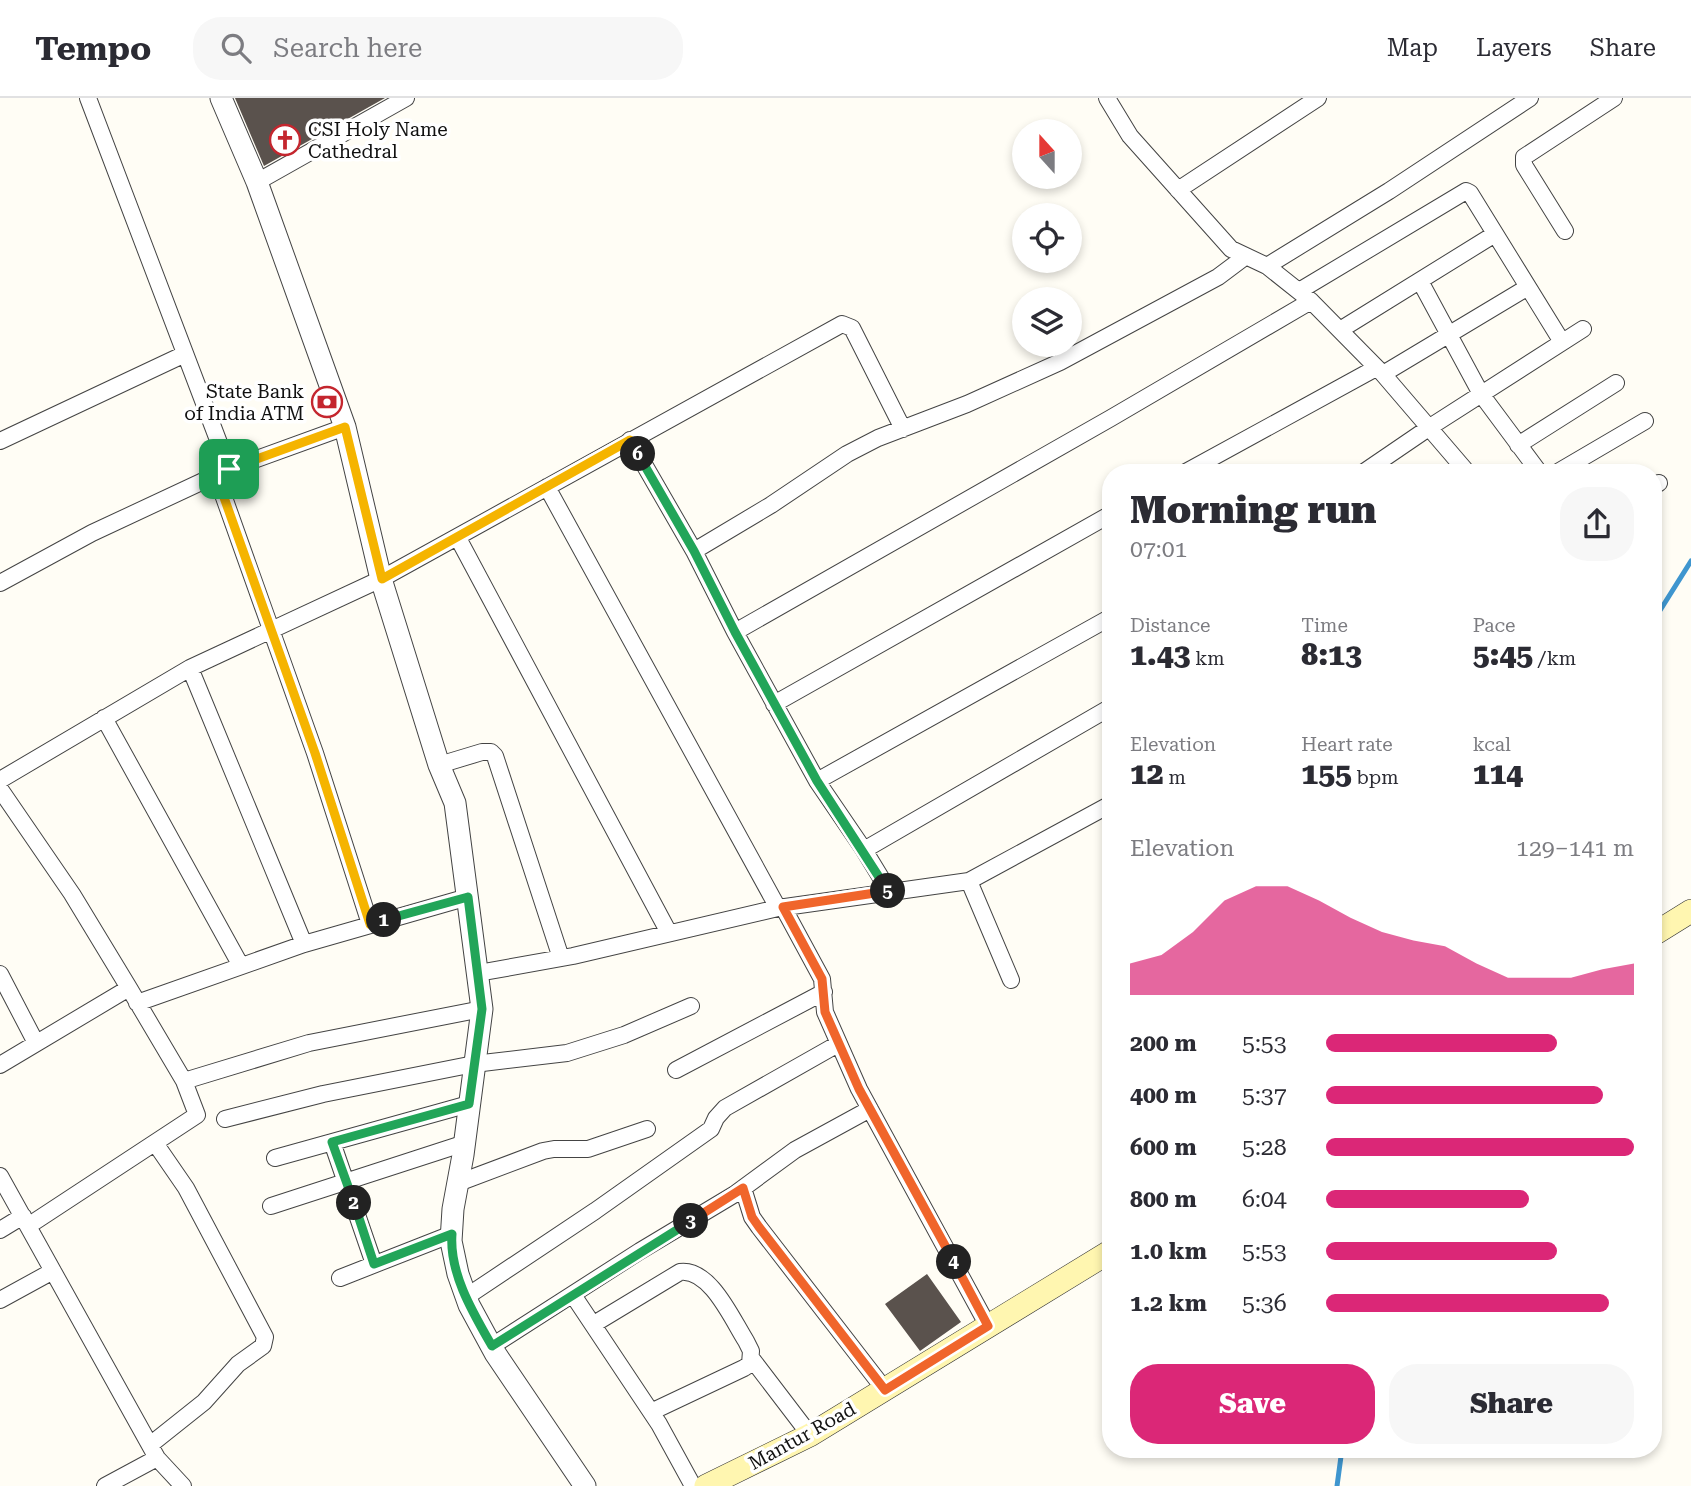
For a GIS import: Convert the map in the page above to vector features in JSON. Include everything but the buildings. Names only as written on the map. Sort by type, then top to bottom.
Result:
[{"type":"main road","name":"Mantur Road","points":[[706,1486],[810,1435],[1102,1256]]},
{"type":"main road","name":"Mantur Road","points":[[740,1486],[821,1443],[1102,1271]]},
{"type":"street","points":[[88,98],[185,354],[272,630],[370,924]]},
{"type":"street","points":[[220,98],[257,182],[345,427],[382,579],[439,765],[455,803],[482,1009],[452,1234],[458,1274],[466,1297],[492,1346],[585,1486]]},
{"type":"street","points":[[257,182],[406,98]]},
{"type":"street","points":[[1107,98],[1130,136],[1231,249],[1267,266],[1305,296],[1380,371],[1460,464]]},
{"type":"street","points":[[1178,190],[1318,98]]},
{"type":"street","points":[[1267,266],[1530,98]]},
{"type":"street","points":[[1565,231],[1524,165],[1524,157],[1614,98]]},
{"type":"street","points":[[735,632],[1111,418],[1305,296],[1462,192],[1470,193],[1562,342]]},
{"type":"street","points":[[1340,330],[1495,234]]},
{"type":"street","points":[[694,551],[771,505],[847,454],[1060,362],[1218,277],[1247,256]]},
{"type":"street","points":[[1420,281],[1482,394],[1533,464]]},
{"type":"street","points":[[1201,464],[1450,334],[1528,287]]},
{"type":"street","points":[[0,780],[190,668],[382,579],[842,324],[852,328],[903,429]]},
{"type":"street","points":[[1376,464],[1583,328]]},
{"type":"street","points":[[0,441],[185,354]]},
{"type":"street","points":[[1518,444],[1616,383]]},
{"type":"street","points":[[1572,464],[1645,421]]},
{"type":"street","points":[[0,583],[92,533],[222,472],[345,427]]},
{"type":"street","points":[[630,440],[694,551],[817,781],[888,891]]},
{"type":"street","points":[[547,487],[822,979],[825,1012],[838,1044],[870,1109],[988,1326]]},
{"type":"street","points":[[775,704],[1102,519]]},
{"type":"street","points":[[458,538],[669,933]]},
{"type":"street","points":[[817,781],[1102,622]]},
{"type":"street","points":[[190,668],[304,944]]},
{"type":"street","points":[[864,850],[1102,712]]},
{"type":"street","points":[[104,719],[241,966]]},
{"type":"street","points":[[439,765],[482,752],[491,752],[495,756],[561,958]]},
{"type":"street","points":[[0,789],[72,894],[129,988],[184,1081],[197,1115],[25,1221],[0,1230]]},
{"type":"street","points":[[478,973],[561,958],[781,907],[969,881],[1102,809]]},
{"type":"street","points":[[969,881],[1011,980]]},
{"type":"street","points":[[137,1003],[304,944],[468,897]]},
{"type":"street","points":[[0,974],[36,1043]]},
{"type":"street","points":[[0,1065],[129,988]]},
{"type":"street","points":[[676,1070],[824,992]]},
{"type":"street","points":[[225,1119],[323,1094],[474,1065],[567,1053],[624,1035],[691,1006]]},
{"type":"street","points":[[184,1081],[309,1043],[482,1009]]},
{"type":"street","points":[[466,1297],[711,1129],[725,1108],[838,1044]]},
{"type":"street","points":[[275,1158],[469,1104]]},
{"type":"street","points":[[492,1346],[743,1188],[786,1156],[870,1109]]},
{"type":"street","points":[[458,1183],[543,1151],[588,1149],[647,1129]]},
{"type":"street","points":[[332,1142],[374,1264]]},
{"type":"street","points":[[105,1486],[154,1451],[238,1364],[263,1346],[265,1337],[186,1188],[155,1143]]},
{"type":"street","points":[[271,1206],[464,1143]]},
{"type":"street","points":[[0,1176],[154,1451],[183,1486]]},
{"type":"street","points":[[743,1188],[752,1217],[759,1227],[885,1390]]},
{"type":"street","points":[[340,1278],[452,1234]]},
{"type":"street","points":[[0,1300],[53,1271]]},
{"type":"street","points":[[594,1324],[673,1275],[687,1271],[696,1274],[709,1283],[746,1341],[752,1359],[810,1435]]},
{"type":"street","points":[[573,1295],[652,1412],[693,1486]]},
{"type":"street","points":[[652,1412],[744,1368],[752,1359]]},
{"type":"waterway","points":[[1662,607],[1691,561]]},
{"type":"waterway","points":[[1337,1486],[1341,1458]]},
{"type":"place","name":"CSI Holy Name Cathedral","points":[[285,140]]},
{"type":"place","name":"State Bank of India ATM","points":[[327,402]]},
{"type":"route","points":[[345,427],[382,579],[630,440],[694,551],[817,781],[888,891],[783,907],[822,979],[825,988],[825,1012],[859,1089],[988,1326],[885,1390],[759,1227],[752,1217],[743,1188],[492,1346],[469,1305],[458,1274],[452,1234],[374,1264],[332,1142],[469,1104],[482,1009],[468,897],[370,924],[315,753],[216,475],[229,469],[345,427]]}]
